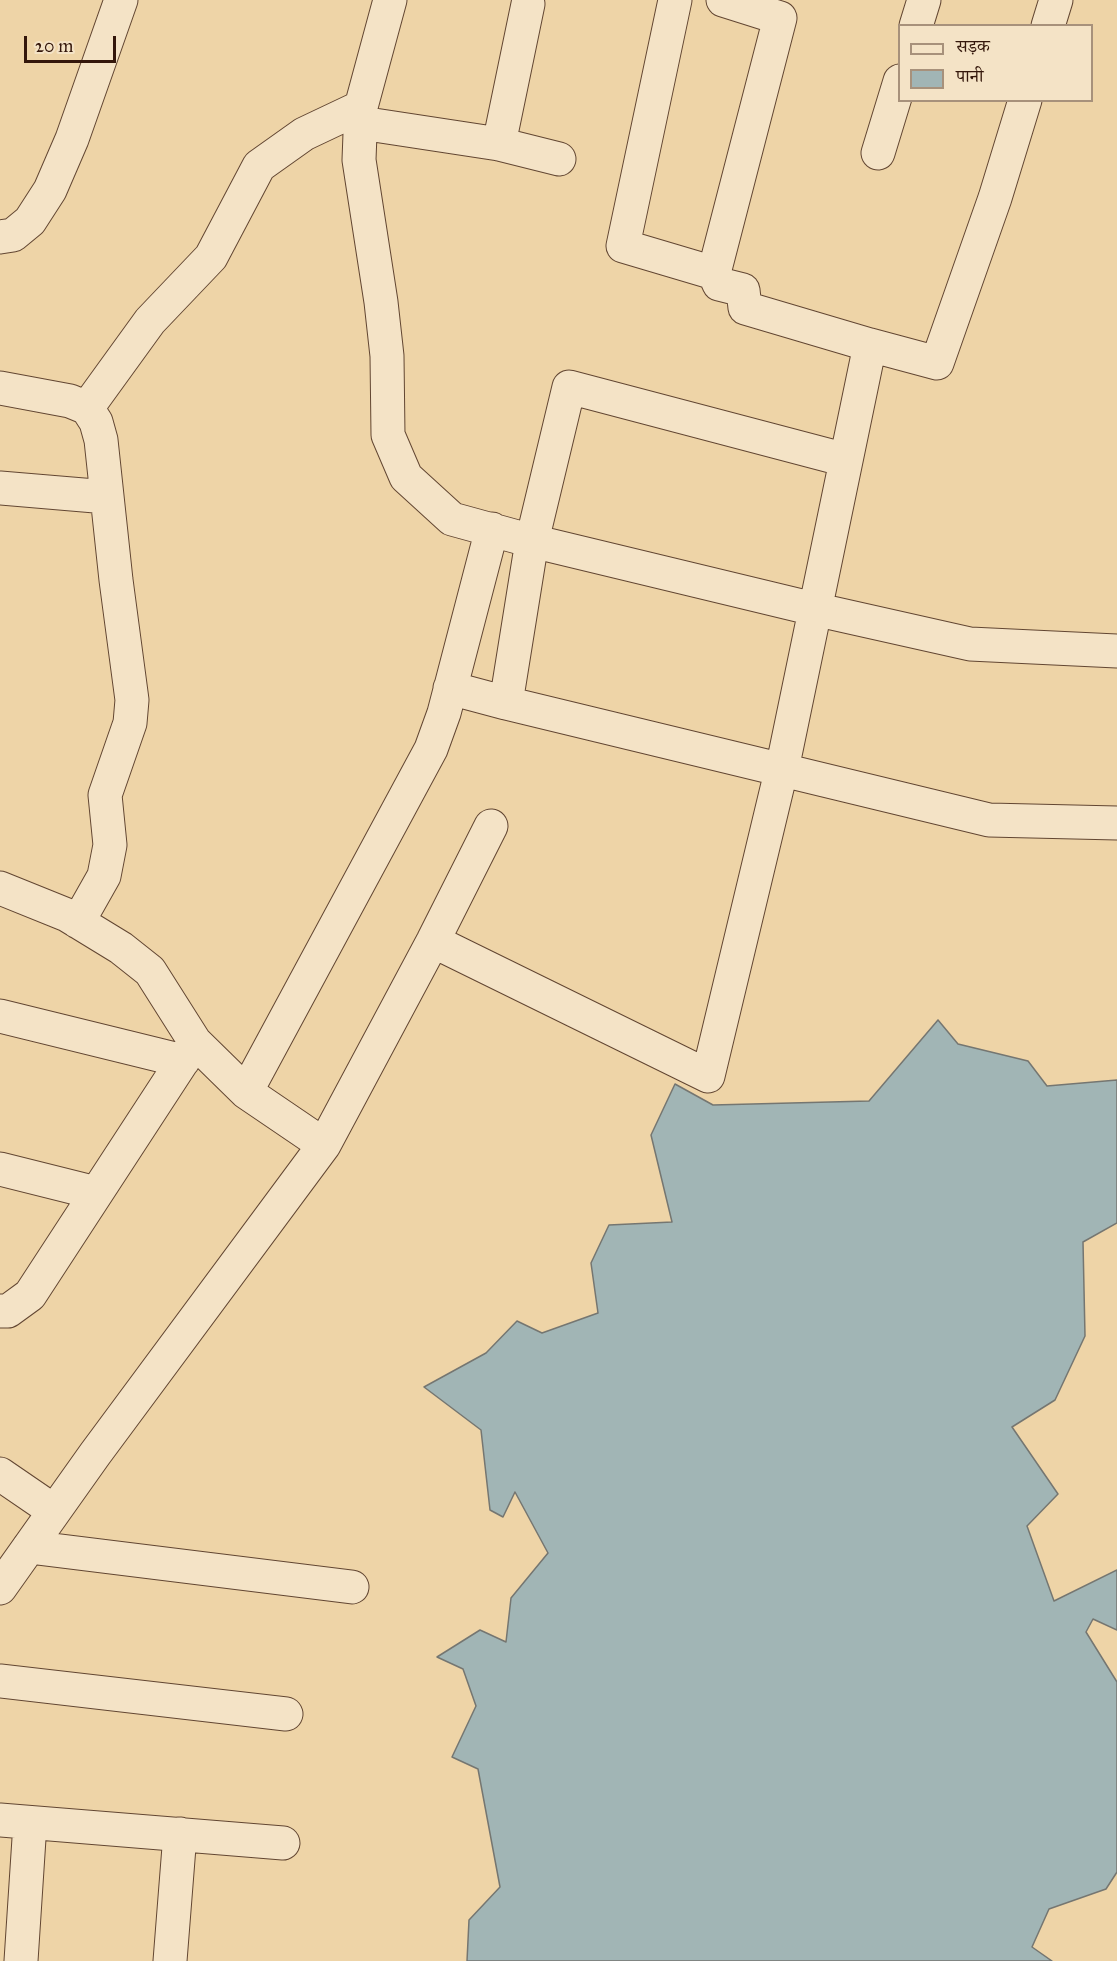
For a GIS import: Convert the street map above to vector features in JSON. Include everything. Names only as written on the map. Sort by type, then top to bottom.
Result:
[{"type":"street","points":[[0,237],[13,235],[30,221],[50,190],[72,139],[121,0]]},
{"type":"street","points":[[390,0],[361,115],[359,160],[380,292],[387,356],[388,435],[406,477],[453,519],[532,541],[970,644],[1117,651]]},
{"type":"street","points":[[675,0],[623,246],[714,273]]},
{"type":"street","points":[[723,0],[780,18],[714,273],[719,284],[743,290],[745,308],[937,363],[995,198],[1024,102]]},
{"type":"street","points":[[917,24],[924,0]]},
{"type":"street","points":[[1049,24],[1056,0]]},
{"type":"street","points":[[499,144],[523,1]]},
{"type":"street","points":[[878,153],[898,88]]},
{"type":"street","points":[[87,408],[150,321],[211,257],[259,166],[304,134],[361,115],[559,159]]},
{"type":"street","points":[[433,941],[708,1076],[782,769],[870,345]]},
{"type":"street","points":[[506,703],[532,541],[569,387],[846,460]]},
{"type":"street","points":[[0,388],[70,401],[87,408],[96,422],[101,440],[132,700],[130,723],[105,795],[110,845],[104,876],[78,922]]},
{"type":"street","points":[[0,488],[107,497]]},
{"type":"street","points":[[246,1092],[431,749],[444,713],[492,530]]},
{"type":"street","points":[[450,688],[989,820],[1117,823]]},
{"type":"street","points":[[0,1588],[54,1511],[324,1145],[433,941],[491,826]]},
{"type":"street","points":[[0,888],[67,915],[121,948],[150,971],[189,1052]]},
{"type":"street","points":[[0,1016],[189,1052],[324,1145]]},
{"type":"street","points":[[0,1311],[8,1311],[30,1294],[189,1052]]},
{"type":"street","points":[[0,1169],[96,1193]]},
{"type":"street","points":[[0,1474],[54,1511]]},
{"type":"street","points":[[29,1547],[352,1587]]},
{"type":"street","points":[[0,1681],[286,1714]]},
{"type":"street","points":[[21,1961],[15,1822],[283,1843]]},
{"type":"street","points":[[170,1961],[180,1834]]},
{"type":"water","points":[[938,1020],[958,1044],[1028,1061],[1047,1086],[1117,1080],[1117,1223],[1083,1242],[1085,1336],[1055,1400],[1012,1427],[1058,1494],[1027,1526],[1054,1601],[1117,1570],[1117,1630],[1093,1619],[1086,1632],[1117,1682],[1117,1872],[1106,1889],[1049,1909],[1032,1947],[1052,1961],[467,1961],[469,1920],[500,1887],[478,1769],[452,1757],[476,1706],[463,1669],[437,1657],[480,1630],[506,1642],[511,1598],[548,1553],[515,1492],[503,1517],[490,1510],[481,1430],[424,1387],[486,1353],[517,1321],[542,1333],[598,1313],[591,1263],[609,1225],[672,1222],[651,1135],[675,1084],[713,1105],[869,1101]]}]
